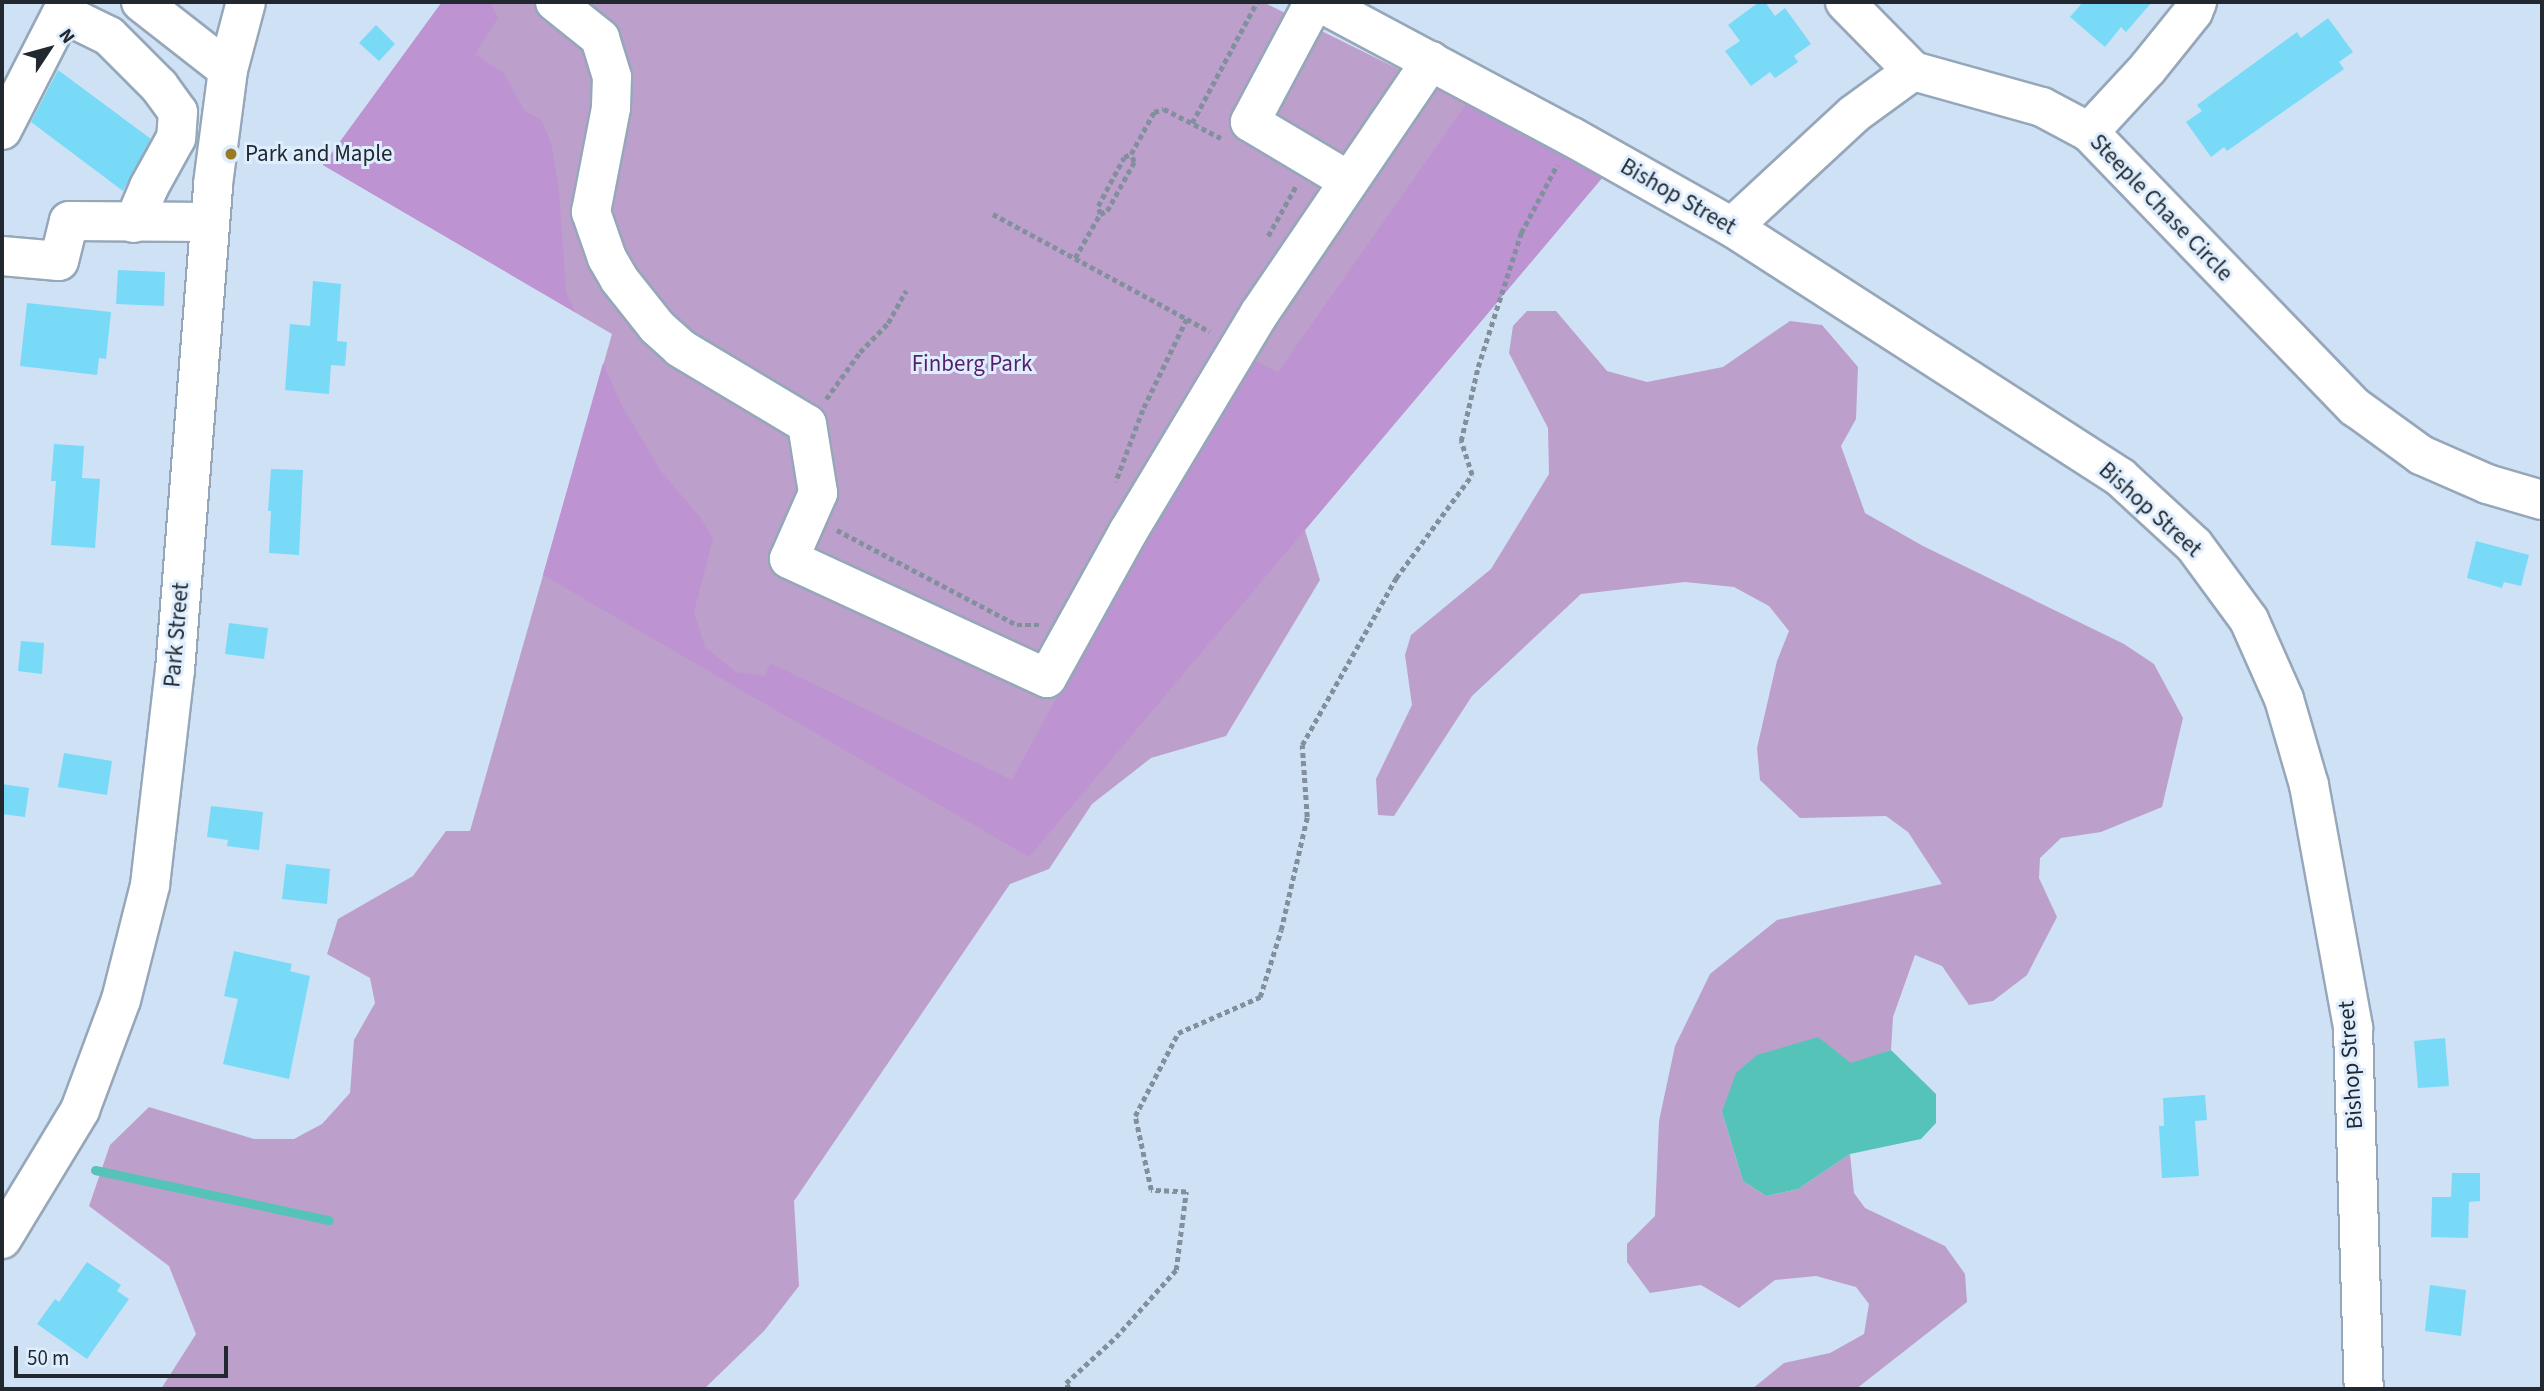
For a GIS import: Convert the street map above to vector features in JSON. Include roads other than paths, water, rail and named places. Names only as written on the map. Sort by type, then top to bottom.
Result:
[{"type":"street","points":[[141,2],[228,71]]},
{"type":"street","name":"Park Street","points":[[2,1239],[80,1110],[121,1000],[150,885],[175,670],[210,222],[228,71],[246,2]]},
{"type":"street","points":[[555,2],[600,38],[612,77],[611,108],[591,212],[607,258],[619,279],[657,327],[680,348],[807,424],[818,493],[789,559],[1047,678],[1185,433],[1259,314],[1431,61]]},
{"type":"street","points":[[1314,2],[1250,122],[1349,181]]},
{"type":"street","name":"Bishop Street","points":[[1319,2],[1572,137],[1732,227],[2120,477],[2194,545],[2249,620],[2284,699],[2309,785],[2353,1028],[2364,1389]]},
{"type":"street","points":[[1732,227],[1853,114],[1913,71],[1845,2]]},
{"type":"street","points":[[2089,132],[2148,68],[2193,12],[2197,2]]},
{"type":"street","points":[[2,130],[62,13],[109,36],[159,86],[178,112],[176,138],[149,187],[134,223]]},
{"type":"street","name":"Steeple Chase Circle","points":[[1913,71],[2042,107],[2089,132],[2355,407],[2421,455],[2487,484],[2542,500]]},
{"type":"street","points":[[2,256],[59,261],[69,221],[210,222]]},
{"type":"waterway","points":[[95,1170],[329,1220]]},
{"type":"place","name":"Park and Maple","points":[[231,154]]},
{"type":"park label","name":"Finberg Park","points":[[972,364]]}]
